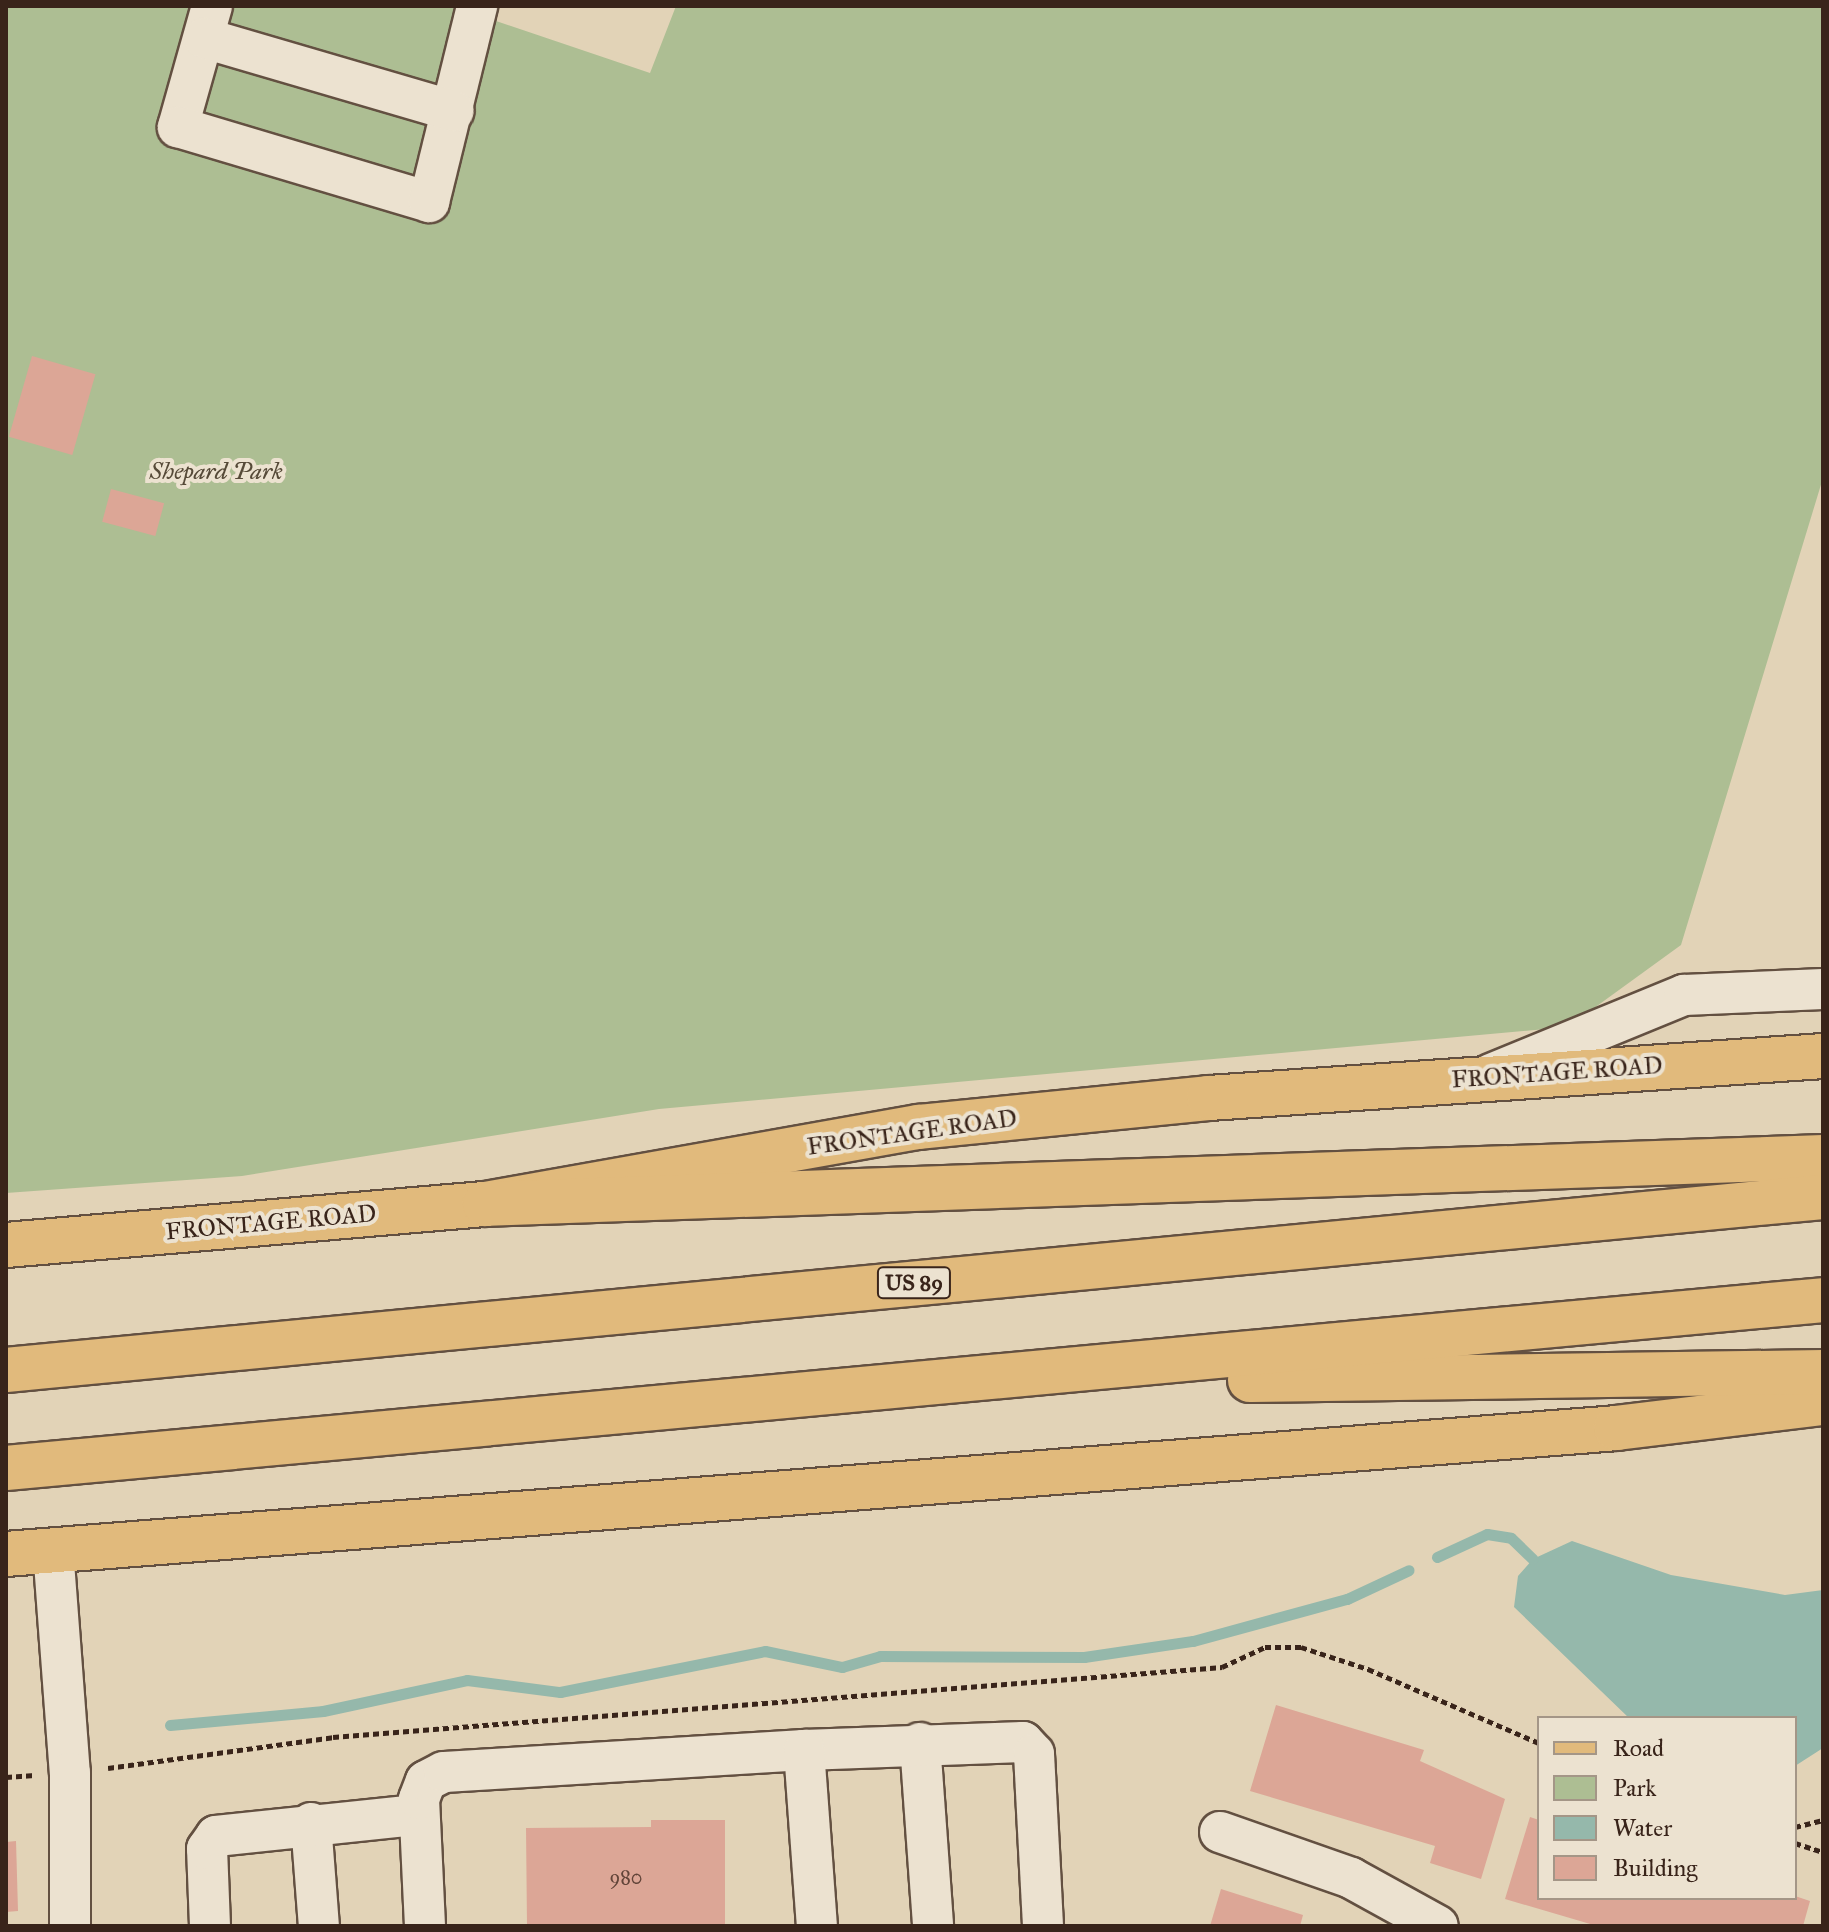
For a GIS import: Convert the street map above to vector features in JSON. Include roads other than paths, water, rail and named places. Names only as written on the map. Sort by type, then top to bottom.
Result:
[{"type":"main road","name":"FRONTAGE ROAD","points":[[6,1245],[485,1204],[919,1127],[1483,1077],[1823,1056]]},
{"type":"main road","points":[[485,1204],[1823,1157]]},
{"type":"main road","name":"US 89","points":[[6,1370],[1823,1197]]},
{"type":"main road","points":[[6,1468],[1823,1300]]},
{"type":"main road","points":[[928,1384],[1823,1372]]},
{"type":"main road","points":[[6,1554],[1601,1429],[1823,1403]]},
{"type":"street","points":[[454,111],[208,22],[178,127],[429,202],[454,111],[477,6]]},
{"type":"street","points":[[1483,1077],[1684,995],[1823,989]]},
{"type":"street","points":[[53,1549],[70,1773],[70,1926]]},
{"type":"street","points":[[425,1926],[417,1815],[426,1781],[444,1772],[1011,1738],[1034,1754],[1043,1926]]},
{"type":"street","points":[[920,1743],[933,1926]]},
{"type":"street","points":[[804,1750],[817,1926]]},
{"type":"street","points":[[210,1926],[207,1849],[216,1836],[311,1823],[417,1815]]},
{"type":"street","points":[[311,1823],[319,1926]]},
{"type":"street","points":[[1220,1832],[1351,1878],[1394,1917],[1438,1926]]},
{"type":"water","points":[[1572,1541],[1671,1575],[1785,1595],[1823,1590],[1823,1748],[1797,1765],[1797,1716],[1627,1716],[1514,1607],[1518,1576],[1533,1559]]},
{"type":"waterway","points":[[1437,1557],[1487,1534],[1511,1538],[1533,1559]]},
{"type":"waterway","points":[[170,1725],[323,1711],[467,1680],[560,1692],[765,1651],[842,1667],[880,1656],[1084,1657],[1193,1641],[1347,1599],[1409,1570]]},
{"type":"park label","name":"Shepard Park","points":[[216,472]]}]
